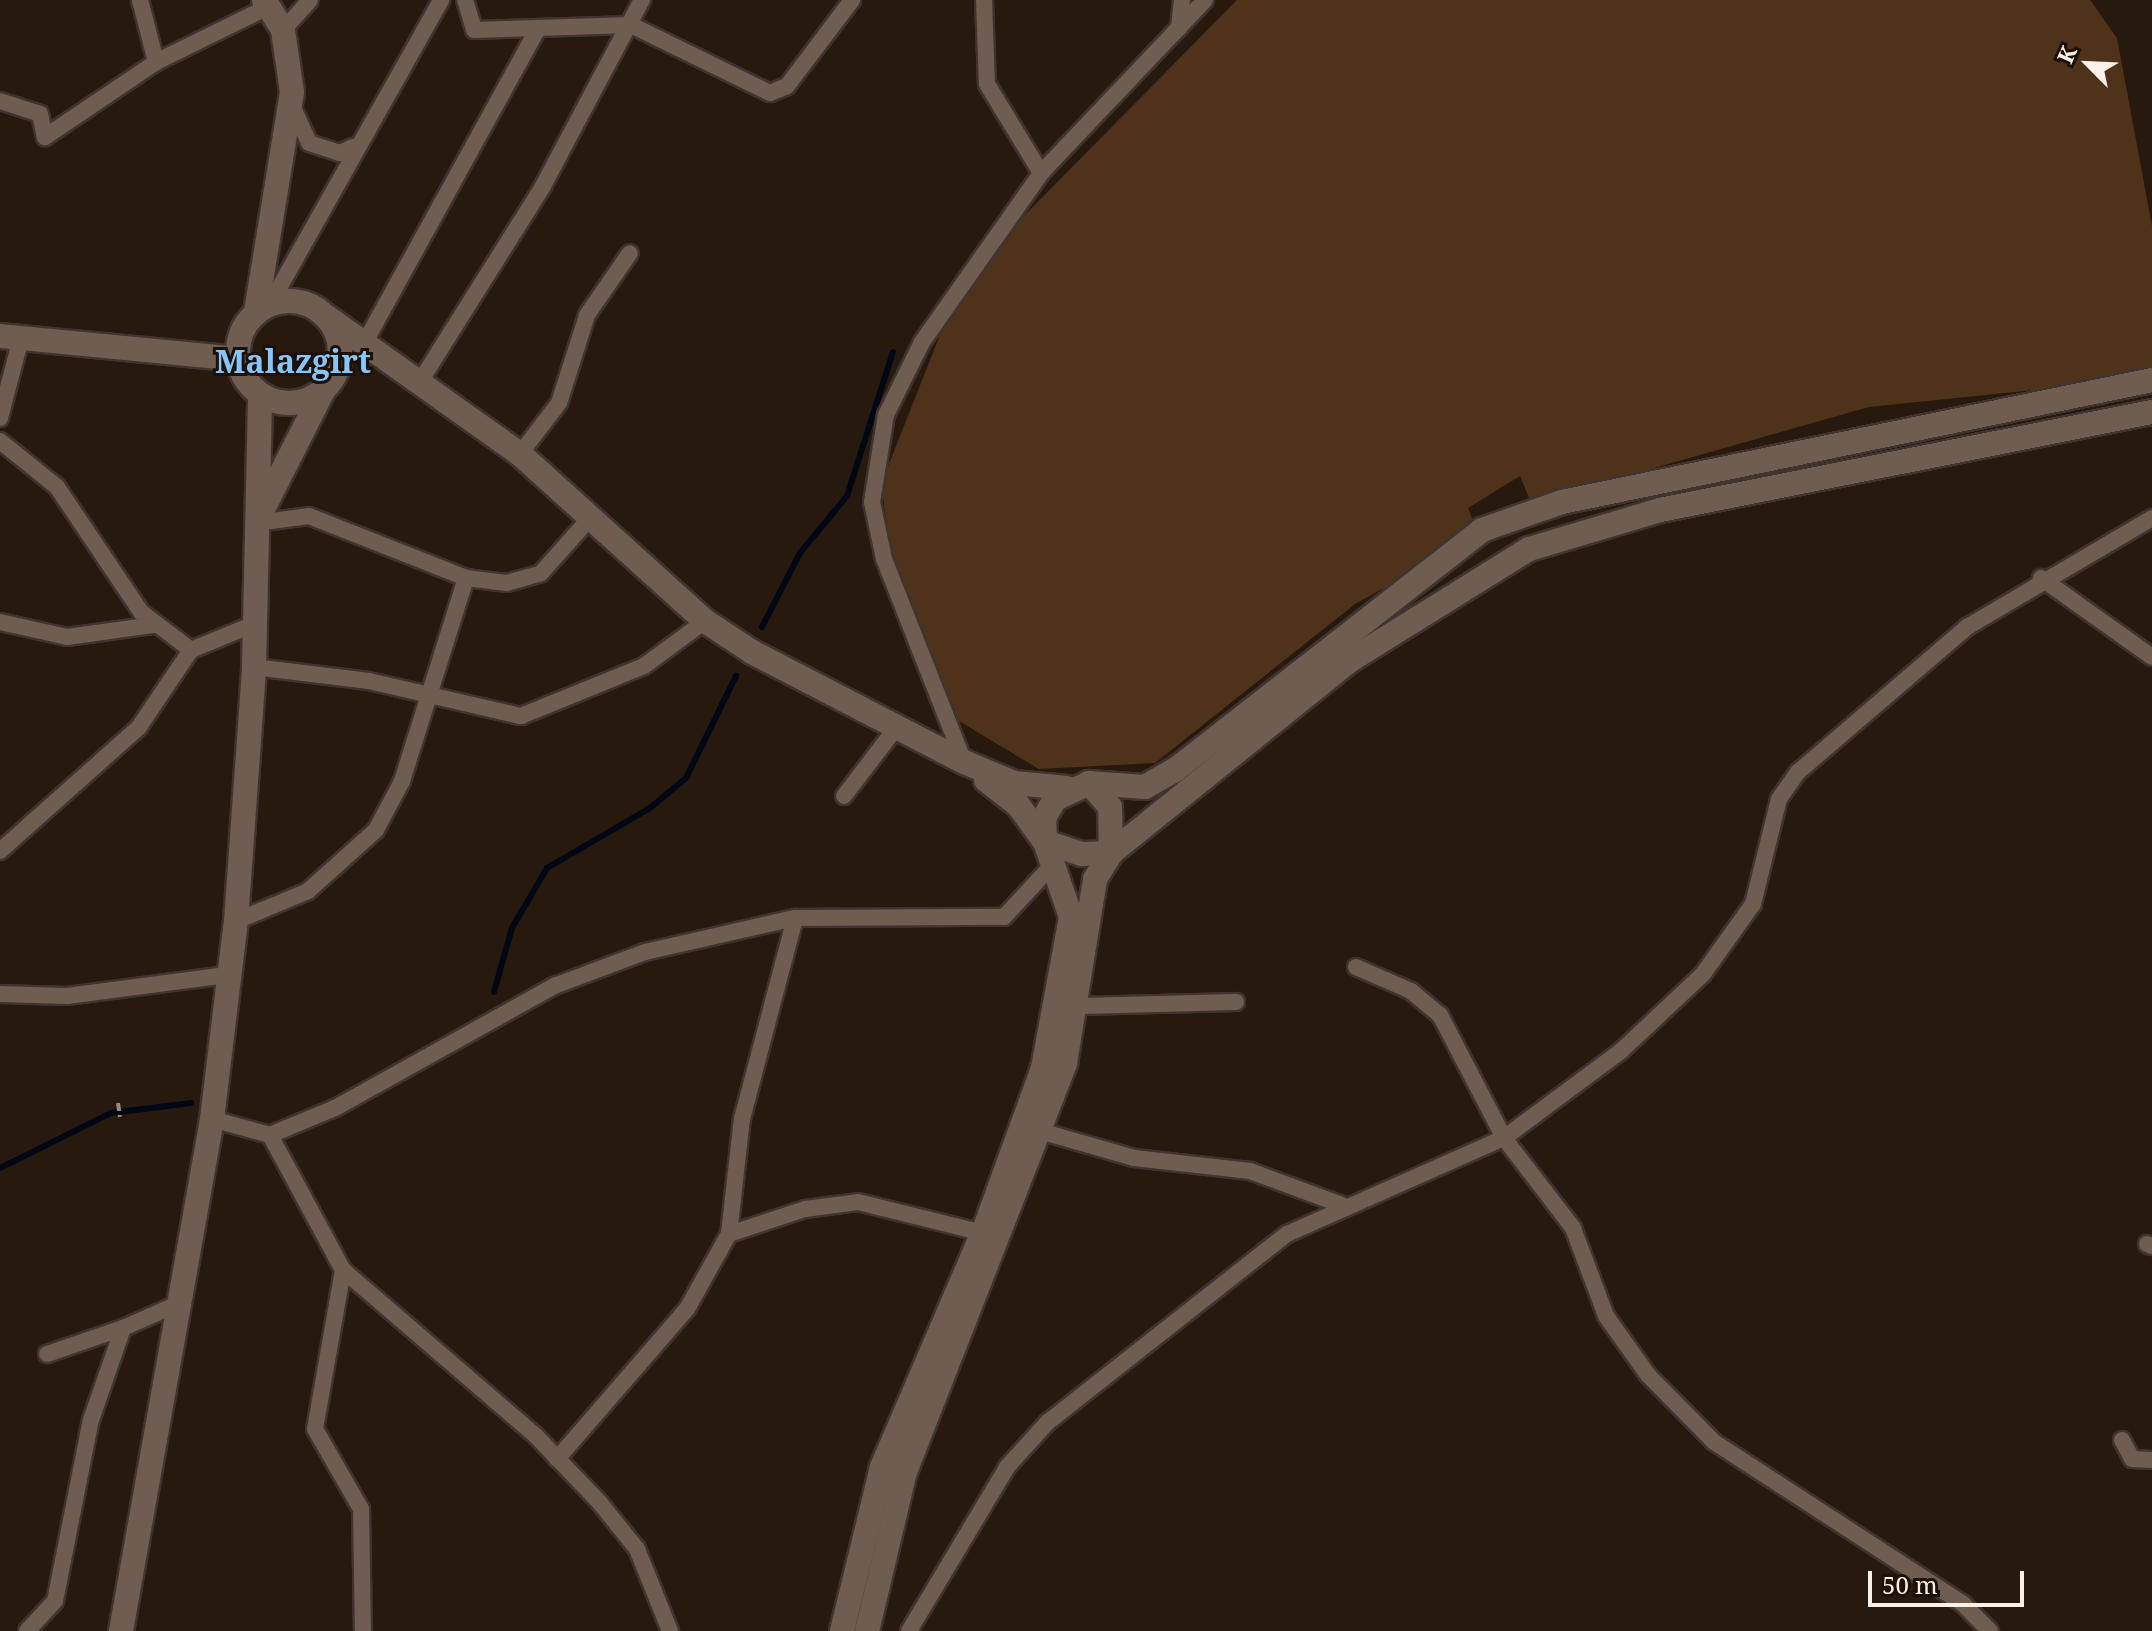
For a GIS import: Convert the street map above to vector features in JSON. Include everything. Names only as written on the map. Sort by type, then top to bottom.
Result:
[{"type":"main road","points":[[263,308],[291,103],[283,30],[266,3]]},
{"type":"main road","points":[[121,1631],[212,1119],[227,975],[236,921],[254,667],[260,396],[237,359],[245,325],[263,308],[300,302],[421,380],[520,454],[705,621],[896,728],[1014,783],[1145,787],[1175,770],[1482,530],[1562,502],[2152,380]]},
{"type":"main road","points":[[327,317],[339,363]]},
{"type":"main road","points":[[10,337],[237,359]]},
{"type":"main road","points":[[255,524],[339,363],[365,342]]},
{"type":"main road","points":[[260,396],[292,404],[323,391]]},
{"type":"main road","points":[[867,1631],[905,1472],[1040,1131],[1080,1006],[1095,879],[1111,853],[1349,661],[1529,549],[1660,510],[2152,412]]},
{"type":"main road","points":[[964,762],[1018,805],[1055,852]]},
{"type":"main road","points":[[842,1631],[882,1467],[983,1233],[1043,1068],[1058,1003],[1071,917],[1044,818],[1078,785]]},
{"type":"main road","points":[[1078,785],[1110,807],[1111,853]]},
{"type":"main road","points":[[1055,852],[1111,853]]},
{"type":"street","points":[[140,0],[156,62]]},
{"type":"street","points":[[283,30],[310,0]]},
{"type":"street","points":[[263,308],[353,147],[441,0],[466,3],[474,30],[631,25],[770,93],[787,86],[852,0]]},
{"type":"street","points":[[421,380],[499,262],[642,0]]},
{"type":"street","points":[[984,0],[987,84],[1041,173]]},
{"type":"street","points":[[1179,28],[1182,0]]},
{"type":"street","points":[[964,762],[884,559],[872,502],[875,452],[922,342],[1041,173],[1205,0]]},
{"type":"street","points":[[0,101],[40,114],[45,137],[156,62],[266,3]]},
{"type":"street","points":[[365,342],[538,28]]},
{"type":"street","points":[[291,103],[309,143],[340,153],[353,147]]},
{"type":"street","points":[[520,454],[559,403],[587,315],[630,253]]},
{"type":"street","points":[[0,418],[10,337]]},
{"type":"street","points":[[0,441],[82,517],[154,625],[191,650]]},
{"type":"street","points":[[255,524],[309,516],[466,578],[534,578],[591,517]]},
{"type":"street","points":[[909,1631],[1007,1467],[1048,1422],[1275,1242],[1342,1205],[1504,1138],[1621,1051],[1718,956],[1761,886],[1779,799],[1798,772],[1967,627],[2041,578],[2152,518]]},
{"type":"street","points":[[236,921],[308,891],[376,830],[402,781],[466,578]]},
{"type":"street","points":[[2041,578],[2152,657]]},
{"type":"street","points":[[254,667],[369,681],[428,700],[503,716],[539,714],[644,666],[705,621]]},
{"type":"street","points":[[0,622],[67,637],[154,625]]},
{"type":"street","points":[[0,851],[139,727],[191,650],[254,624]]},
{"type":"street","points":[[844,796],[896,728]]},
{"type":"street","points":[[212,1119],[270,1135],[335,1108],[554,986],[645,952],[795,918],[1004,917],[1055,852]]},
{"type":"street","points":[[557,1459],[687,1309],[729,1234],[742,1119],[795,918]]},
{"type":"street","points":[[1356,967],[1411,991],[1440,1015],[1504,1138],[1573,1228],[1601,1305],[1628,1351],[1685,1413],[1762,1477],[1963,1604],[1990,1631]]},
{"type":"street","points":[[0,994],[67,996],[227,975]]},
{"type":"street","points":[[1080,1006],[1236,1002]]},
{"type":"street","points":[[1040,1131],[1134,1158],[1250,1171],[1342,1205]]},
{"type":"street","points":[[270,1135],[343,1270],[557,1459],[637,1549],[670,1631]]},
{"type":"street","points":[[729,1234],[805,1209],[858,1202],[905,1208],[983,1233]]},
{"type":"street","points":[[343,1270],[315,1429],[361,1509],[363,1631]]},
{"type":"street","points":[[47,1354],[123,1328],[180,1303]]},
{"type":"street","points":[[27,1631],[58,1591],[91,1420],[123,1328]]},
{"type":"street","points":[[2122,1440],[2132,1459],[2152,1460]]},
{"type":"path","points":[[118,1103],[120,1117]]},
{"type":"shaded area","points":[[1237,0],[2090,0],[2117,38],[2152,226],[2152,378],[1869,407],[1531,503],[1520,476],[1468,508],[1479,536],[1355,604],[1155,763],[1039,769],[959,721],[892,559],[881,484],[940,335],[1008,232]]},
{"type":"waterway","points":[[762,627],[800,553],[847,496],[893,352]]},
{"type":"waterway","points":[[494,992],[512,928],[547,868],[650,808],[686,778],[736,676]]},
{"type":"waterway","points":[[0,1168],[111,1113],[191,1103]]},
{"type":"district","name":"Malazgirt","points":[[293,361]]}]
